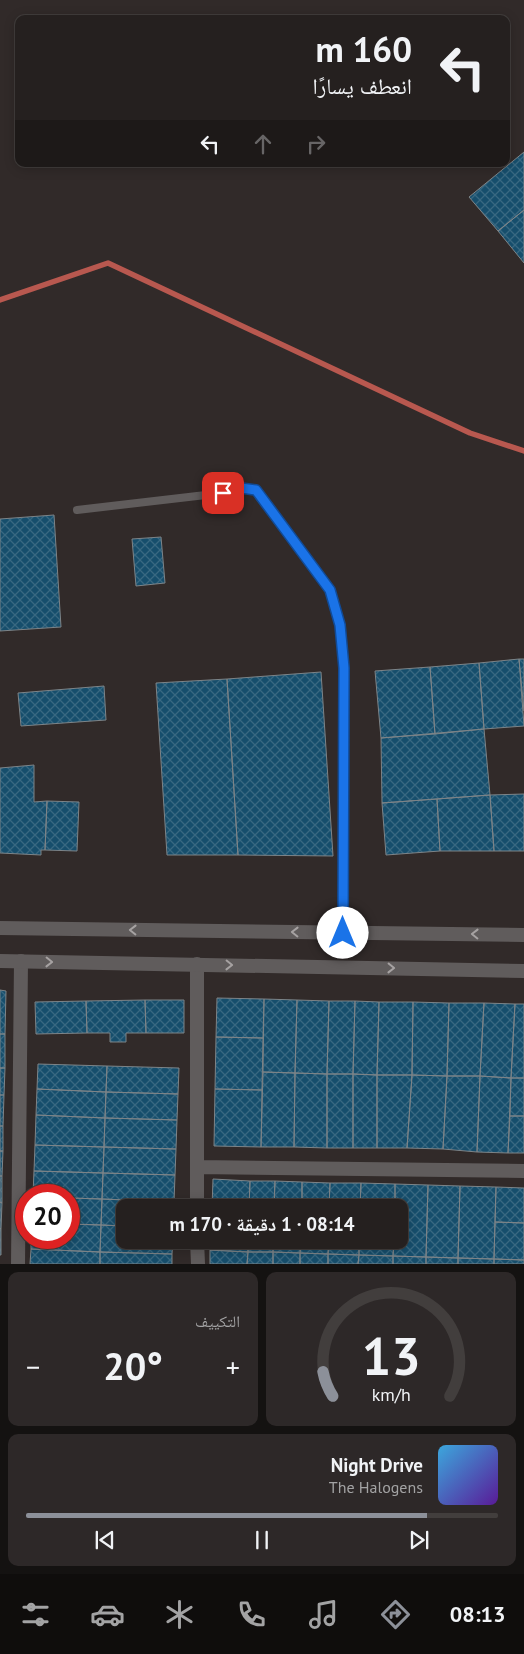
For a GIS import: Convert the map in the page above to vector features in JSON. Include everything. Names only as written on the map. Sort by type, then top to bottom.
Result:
[{"type":"street","points":[[0,928],[524,935]]},
{"type":"street","points":[[0,961],[524,971]]},
{"type":"street","points":[[18,1264],[21,961]]},
{"type":"street","points":[[198,964],[198,1199]]},
{"type":"street","points":[[198,1167],[524,1171]]},
{"type":"street","points":[[198,1249],[198,1264]]},
{"type":"lane","points":[[77,510],[223,493],[241,488],[256,490],[330,590],[340,625],[344,668],[343,933]]},
{"type":"building","points":[[524,152],[524,210],[498,231],[469,197],[506,167],[510,167],[510,163]]},
{"type":"building","points":[[524,210],[524,263],[498,231]]},
{"type":"building","points":[[54,515],[61,627],[0,631],[0,519]]},
{"type":"building","points":[[161,537],[165,583],[136,586],[132,539]]},
{"type":"building","points":[[519,659],[524,726],[484,729],[479,663]]},
{"type":"building","points":[[519,659],[524,659],[524,711]]},
{"type":"building","points":[[479,663],[484,729],[435,734],[430,667]]},
{"type":"building","points":[[430,667],[435,734],[381,738],[375,671]]},
{"type":"building","points":[[321,672],[333,856],[238,855],[227,679]]},
{"type":"building","points":[[227,679],[238,855],[167,855],[156,683]]},
{"type":"building","points":[[104,686],[106,720],[21,726],[18,693]]},
{"type":"building","points":[[484,729],[490,795],[382,803],[381,738]]},
{"type":"building","points":[[34,765],[34,802],[47,801],[45,850],[41,850],[41,855],[0,853],[0,768]]},
{"type":"building","points":[[524,794],[524,851],[494,851],[490,795]]},
{"type":"building","points":[[490,795],[494,851],[440,851],[437,799]]},
{"type":"building","points":[[437,799],[440,851],[386,855],[382,803]]},
{"type":"building","points":[[47,801],[79,802],[77,851],[45,850]]},
{"type":"building","points":[[0,990],[6,991],[5,1034],[0,1034]]},
{"type":"building","points":[[217,998],[264,999],[263,1038],[216,1037]]},
{"type":"building","points":[[264,999],[297,1000],[295,1073],[263,1072]]},
{"type":"building","points":[[145,1000],[184,1000],[184,1033],[146,1033]]},
{"type":"building","points":[[145,1000],[146,1033],[126,1033],[126,1042],[110,1042],[110,1033],[87,1033],[86,1001]]},
{"type":"building","points":[[297,1000],[329,1001],[327,1074],[295,1073]]},
{"type":"building","points":[[86,1001],[87,1033],[36,1034],[35,1002]]},
{"type":"building","points":[[329,1001],[355,1001],[353,1074],[327,1074]]},
{"type":"building","points":[[355,1001],[379,1002],[377,1075],[353,1074]]},
{"type":"building","points":[[379,1002],[413,1002],[412,1075],[377,1075]]},
{"type":"building","points":[[413,1002],[449,1003],[447,1076],[412,1075]]},
{"type":"building","points":[[449,1003],[484,1003],[480,1076],[447,1076]]},
{"type":"building","points":[[484,1003],[515,1004],[511,1078],[480,1076]]},
{"type":"building","points":[[515,1004],[524,1004],[524,1078],[511,1078]]},
{"type":"building","points":[[0,1034],[5,1034],[5,1068],[0,1068]]},
{"type":"building","points":[[216,1037],[263,1038],[262,1090],[215,1089]]},
{"type":"building","points":[[38,1064],[107,1066],[106,1092],[37,1089]]},
{"type":"building","points":[[107,1066],[179,1068],[178,1094],[106,1092]]},
{"type":"building","points":[[0,1068],[5,1068],[4,1095],[0,1095]]},
{"type":"building","points":[[263,1072],[295,1073],[294,1147],[261,1147]]},
{"type":"building","points":[[295,1073],[327,1074],[327,1148],[294,1147]]},
{"type":"building","points":[[327,1074],[353,1074],[353,1148],[327,1148]]},
{"type":"building","points":[[353,1074],[377,1075],[377,1148],[353,1148]]},
{"type":"building","points":[[377,1075],[412,1075],[407,1148],[377,1148]]},
{"type":"building","points":[[412,1075],[447,1076],[443,1149],[407,1148]]},
{"type":"building","points":[[447,1076],[480,1076],[477,1152],[443,1149]]},
{"type":"building","points":[[480,1076],[511,1078],[508,1153],[477,1152]]},
{"type":"building","points":[[511,1078],[524,1078],[524,1116],[510,1116]]},
{"type":"building","points":[[37,1089],[106,1092],[105,1118],[36,1115]]},
{"type":"building","points":[[215,1089],[262,1090],[261,1147],[214,1146]]},
{"type":"building","points":[[106,1092],[178,1094],[177,1120],[105,1118]]},
{"type":"building","points":[[0,1095],[4,1095],[3,1126],[0,1126]]},
{"type":"building","points":[[36,1115],[105,1118],[104,1147],[35,1145]]},
{"type":"building","points":[[510,1116],[524,1116],[524,1153],[508,1153]]},
{"type":"building","points":[[105,1118],[177,1120],[176,1149],[104,1147]]},
{"type":"building","points":[[0,1126],[3,1126],[3,1151],[0,1151]]},
{"type":"building","points":[[35,1145],[104,1147],[103,1173],[34,1171]]},
{"type":"building","points":[[104,1147],[176,1149],[175,1175],[103,1173]]},
{"type":"building","points":[[0,1151],[3,1151],[2,1176],[0,1176]]},
{"type":"building","points":[[34,1171],[103,1173],[102,1199],[80,1198],[80,1184],[33,1184]]},
{"type":"building","points":[[103,1173],[175,1175],[174,1199],[102,1199]]},
{"type":"building","points":[[0,1176],[2,1176],[2,1203],[0,1202]]},
{"type":"building","points":[[213,1179],[250,1181],[249,1199],[212,1199]]},
{"type":"building","points":[[250,1181],[275,1181],[274,1199],[249,1199]]},
{"type":"building","points":[[275,1181],[302,1182],[302,1199],[274,1199]]},
{"type":"building","points":[[302,1182],[330,1183],[329,1199],[302,1199]]},
{"type":"building","points":[[330,1183],[361,1183],[360,1199],[329,1199]]},
{"type":"building","points":[[361,1183],[395,1184],[395,1199],[360,1199]]},
{"type":"building","points":[[395,1184],[428,1185],[426,1257],[393,1256],[393,1249],[408,1249],[408,1199],[395,1199]]},
{"type":"building","points":[[428,1185],[460,1186],[458,1258],[426,1257]]},
{"type":"building","points":[[460,1186],[496,1187],[494,1259],[458,1258]]},
{"type":"building","points":[[496,1187],[524,1188],[524,1223],[495,1222]]},
{"type":"building","points":[[80,1198],[102,1199],[101,1225],[80,1224]]},
{"type":"building","points":[[102,1199],[116,1200],[116,1226],[101,1225]]},
{"type":"building","points":[[0,1202],[2,1203],[1,1229],[0,1228]]},
{"type":"building","points":[[495,1222],[524,1223],[524,1260],[494,1259]]},
{"type":"building","points":[[80,1224],[101,1225],[100,1252],[31,1249],[80,1249]]},
{"type":"building","points":[[101,1225],[116,1226],[116,1249],[172,1249],[172,1254],[100,1252]]},
{"type":"building","points":[[1,1229],[1,1255],[0,1255]]},
{"type":"building","points":[[31,1249],[100,1252],[100,1264],[30,1264]]},
{"type":"building","points":[[248,1249],[248,1252],[210,1250]]},
{"type":"building","points":[[248,1249],[273,1249],[273,1252],[248,1252]]},
{"type":"building","points":[[273,1249],[300,1249],[300,1253],[273,1252]]},
{"type":"building","points":[[300,1249],[328,1249],[328,1254],[300,1253]]},
{"type":"building","points":[[328,1249],[359,1249],[359,1255],[328,1254]]},
{"type":"building","points":[[359,1249],[393,1249],[393,1256],[359,1255]]},
{"type":"building","points":[[210,1250],[248,1252],[247,1264],[210,1264]]},
{"type":"building","points":[[100,1252],[172,1254],[172,1264],[100,1264]]},
{"type":"building","points":[[248,1252],[273,1252],[273,1264],[247,1264]]},
{"type":"building","points":[[273,1252],[300,1253],[300,1264],[273,1264]]},
{"type":"building","points":[[300,1253],[328,1254],[328,1264],[300,1264]]},
{"type":"building","points":[[328,1254],[359,1255],[358,1264],[328,1264]]},
{"type":"building","points":[[359,1255],[393,1256],[393,1264],[358,1264]]},
{"type":"building","points":[[393,1256],[426,1257],[426,1264],[393,1264]]},
{"type":"building","points":[[426,1257],[458,1258],[458,1264],[426,1264]]},
{"type":"building","points":[[458,1258],[494,1259],[494,1264],[458,1264]]},
{"type":"building","points":[[494,1259],[524,1260],[524,1264],[494,1264]]},
{"type":"waterway","points":[[0,300],[108,263],[470,433],[524,451]]},
{"type":"route","points":[[223,493],[241,488],[256,490],[330,590],[340,625],[344,668],[343,933]]}]
